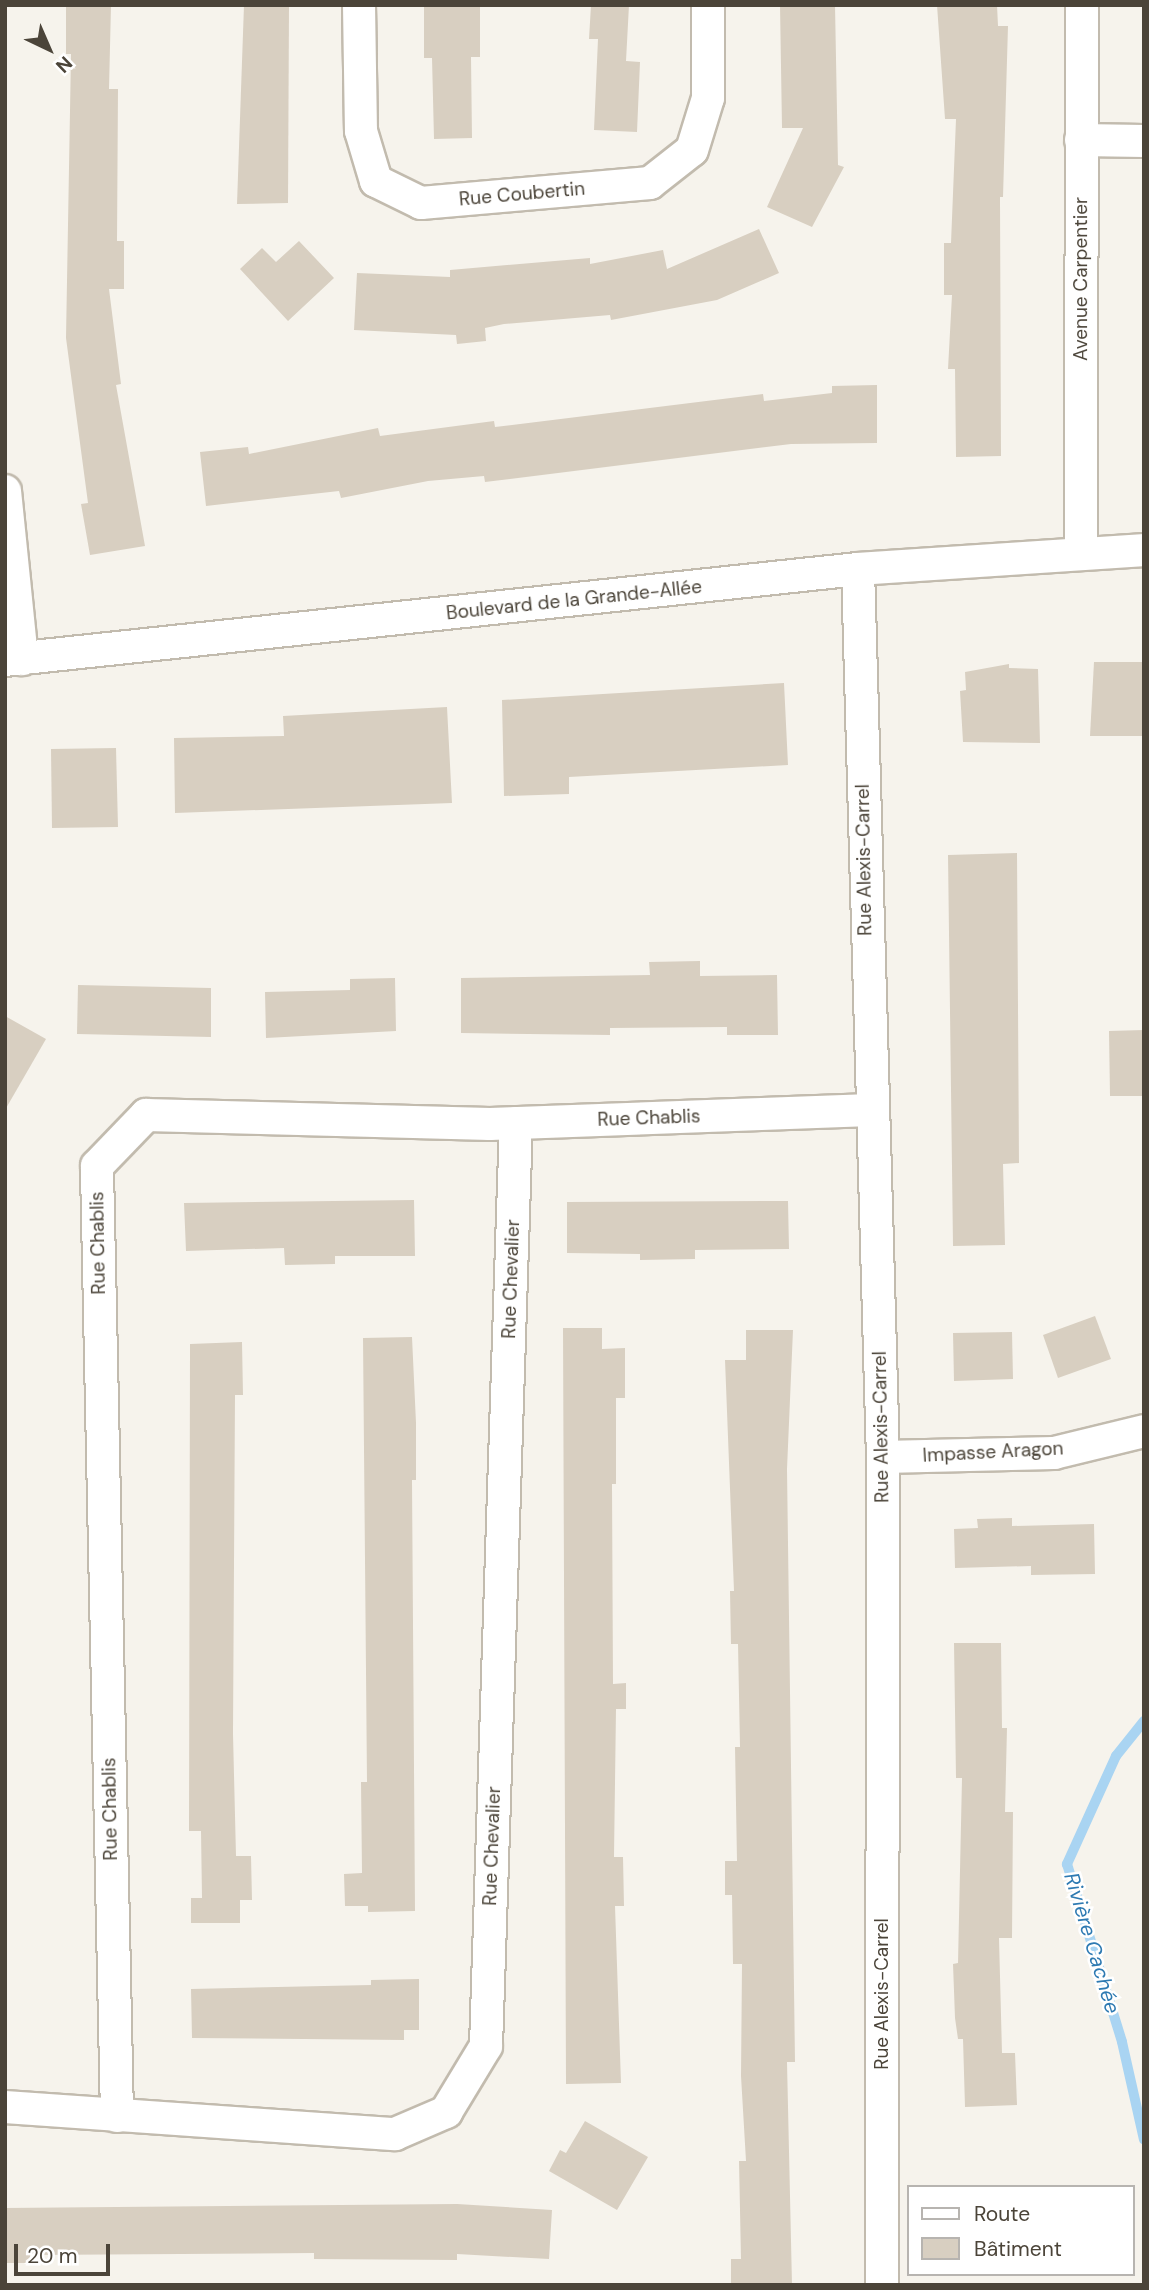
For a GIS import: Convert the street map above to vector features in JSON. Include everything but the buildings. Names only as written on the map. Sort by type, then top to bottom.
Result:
[{"type":"street","name":"Rue Coubertin","points":[[359,5],[361,131],[376,181],[421,203],[650,183],[692,150],[708,99],[708,5]]},
{"type":"street","name":"Avenue Carpentier","points":[[1081,553],[1082,5]]},
{"type":"street","points":[[1081,140],[1144,141]]},
{"type":"street","points":[[5,491],[13,660]]},
{"type":"street","name":"Boulevard de la Grande-Allée","points":[[13,660],[858,569],[1144,550]]},
{"type":"street","name":"Rue Alexis-Carrel","points":[[858,569],[871,1110],[883,1457],[882,2285]]},
{"type":"street","name":"Rue Chablis","points":[[117,2116],[97,1166],[146,1115],[516,1123],[871,1110]]},
{"type":"street","name":"Rue Chevalier","points":[[5,2107],[395,2134],[446,2112],[486,2046],[516,1123]]},
{"type":"street","name":"Impasse Aragon","points":[[883,1457],[1054,1453],[1144,1431]]},
{"type":"waterway","name":"Rivière Cachée","points":[[1144,1721],[1116,1756],[1067,1864],[1122,2042],[1144,2140]]}]
